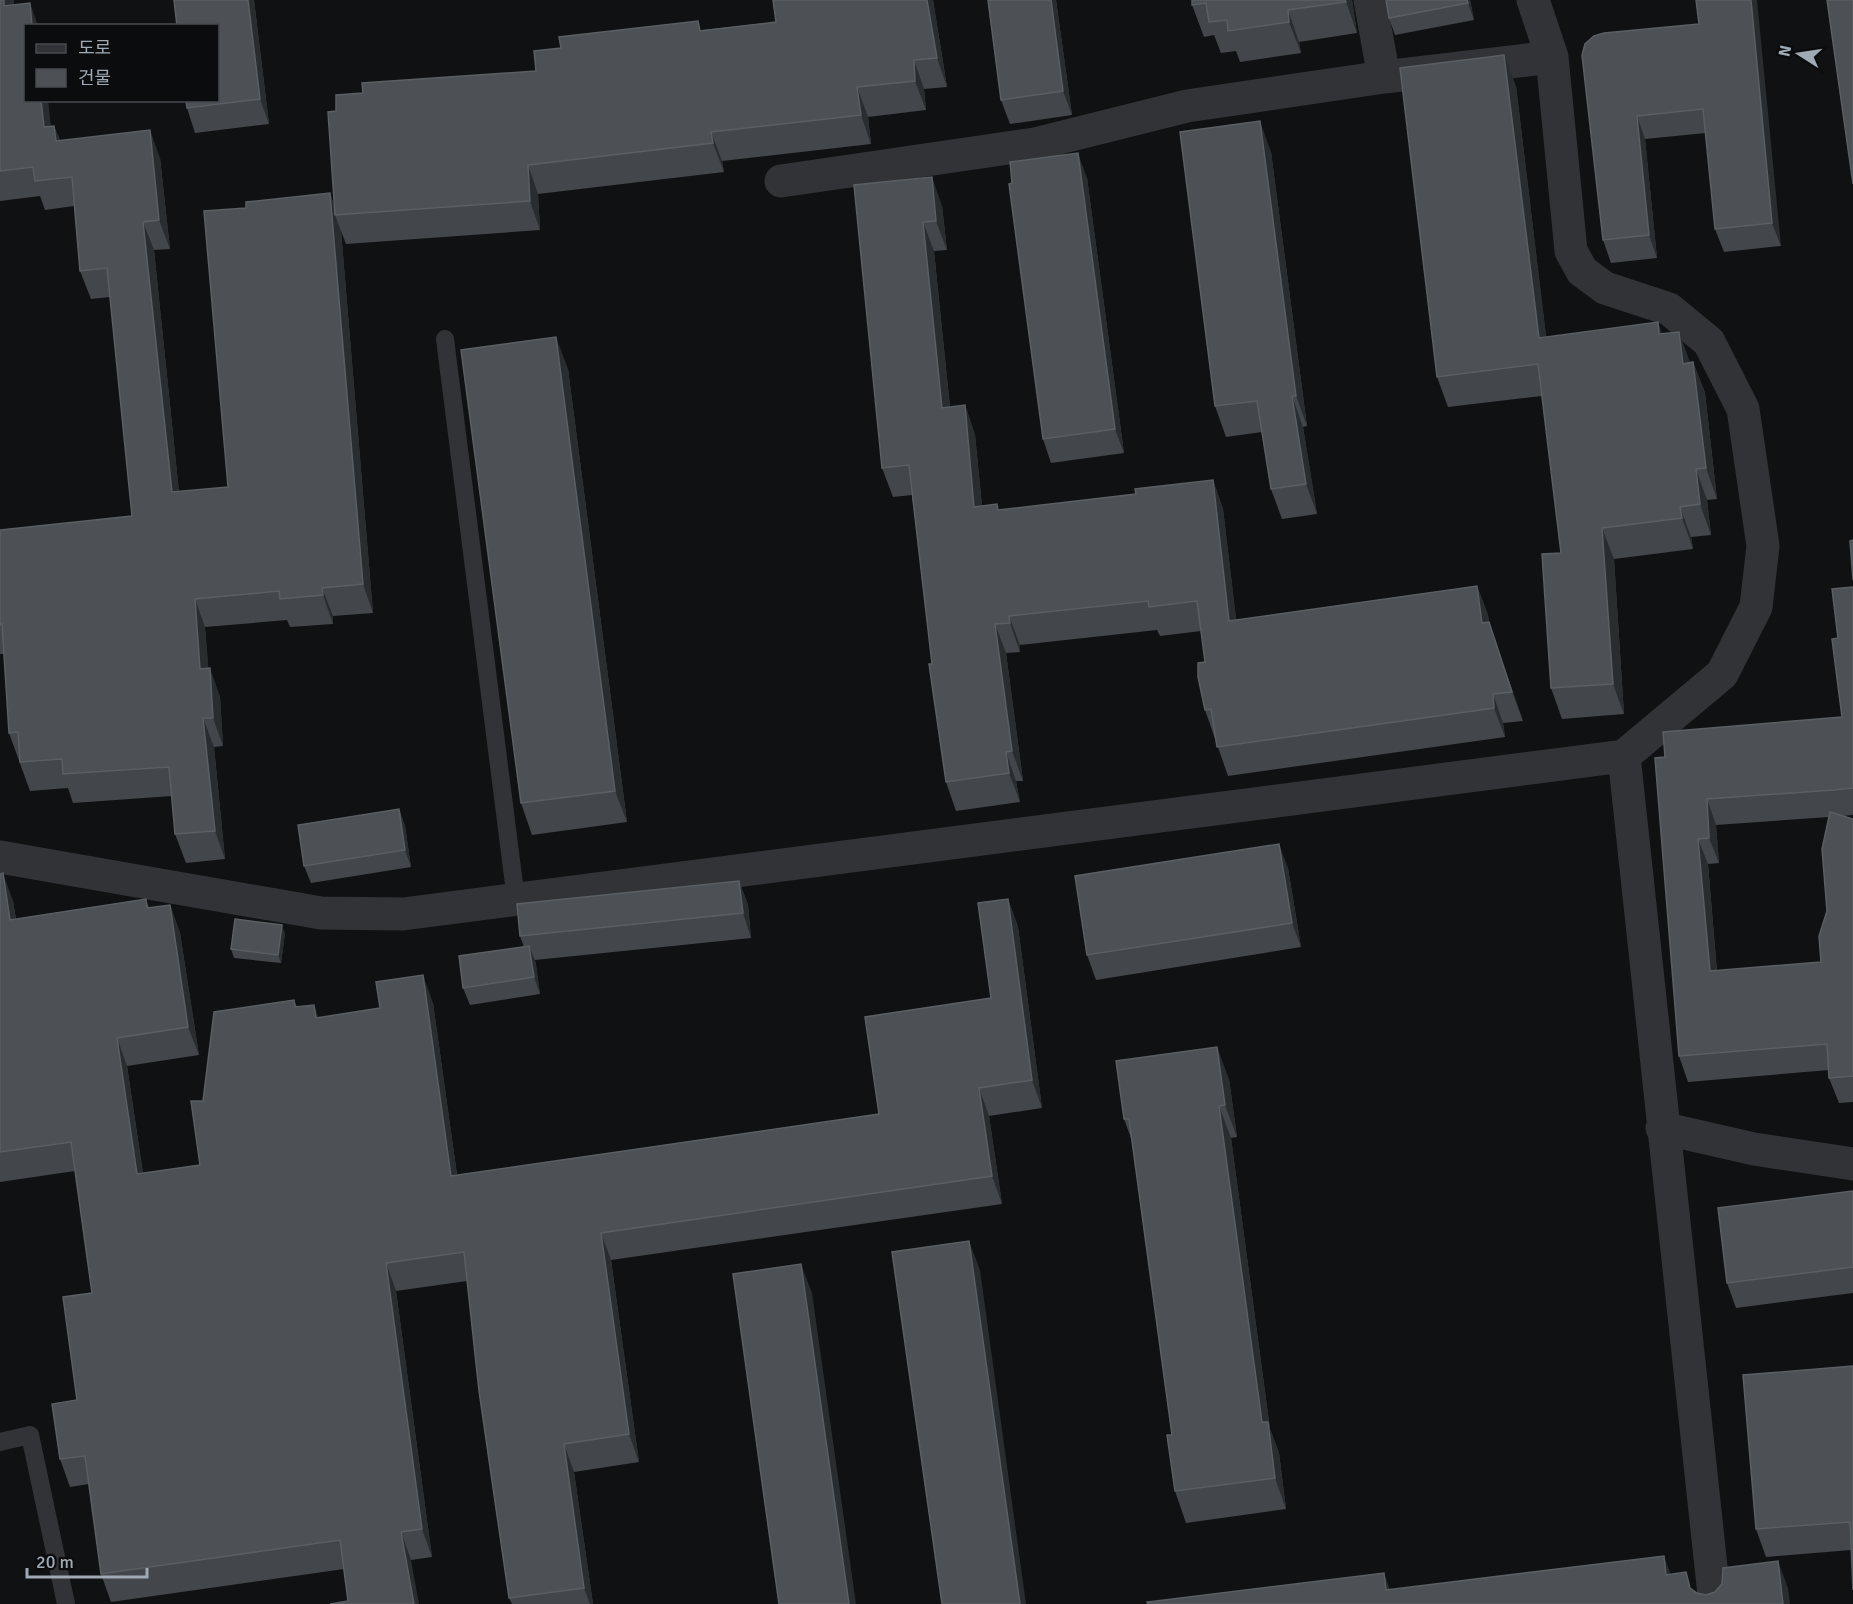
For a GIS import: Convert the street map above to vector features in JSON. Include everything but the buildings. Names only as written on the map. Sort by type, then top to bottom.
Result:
[{"type":"street","points":[[1370,0],[1384,77]]},
{"type":"street","points":[[0,857],[321,913],[403,914],[1624,756],[1722,674],[1756,607],[1763,546],[1743,409],[1709,342],[1669,309],[1605,288],[1582,271],[1571,251],[1552,57],[1533,0]]},
{"type":"street","points":[[781,181],[1035,144],[1187,106],[1384,77],[1552,57]]},
{"type":"street","points":[[1624,756],[1662,1128],[1715,1604]]},
{"type":"street","points":[[1662,1128],[1755,1149],[1853,1164]]},
{"type":"lane","points":[[445,339],[516,900]]},
{"type":"lane","points":[[0,1442],[30,1435],[66,1604]]}]
